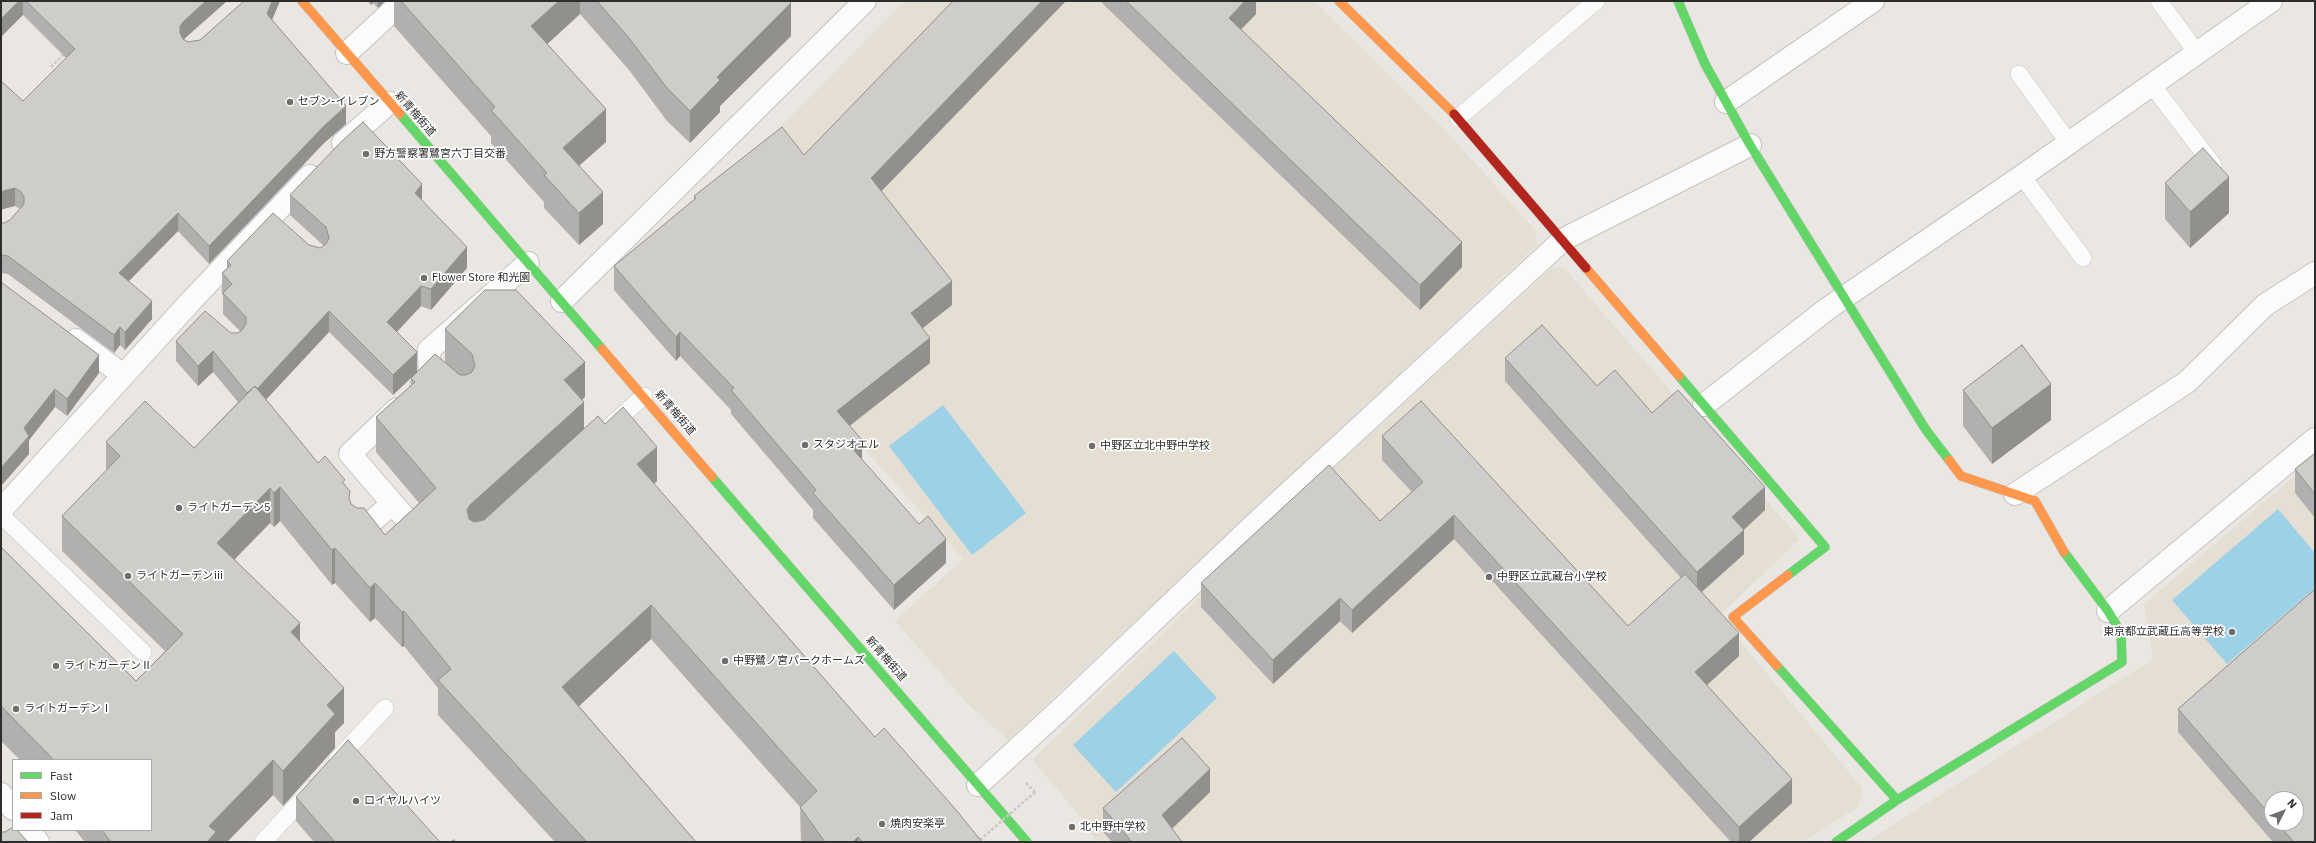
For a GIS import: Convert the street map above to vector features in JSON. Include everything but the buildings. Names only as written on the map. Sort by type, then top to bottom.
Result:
[{"type":"street","name":"新青梅街道","points":[[302,1],[1027,842]]},
{"type":"street","points":[[347,53],[403,1]]},
{"type":"street","points":[[562,301],[865,1]]},
{"type":"street","points":[[1339,1],[1458,118],[1564,239],[1826,547],[1733,618],[1897,800]]},
{"type":"street","points":[[1678,1],[1705,64],[1750,145],[1926,430],[1961,476],[2035,501],[2063,550],[2108,611],[2121,633],[2122,662],[1897,800],[1836,842]]},
{"type":"street","points":[[1726,102],[1873,1]]},
{"type":"street","points":[[1704,405],[1844,298],[2022,176],[2271,1]]},
{"type":"street","points":[[1,510],[192,301],[325,161],[389,103]]},
{"type":"street","points":[[978,785],[1064,706],[1268,512],[1564,239],[1750,145]]},
{"type":"street","points":[[273,216],[290,231]]},
{"type":"street","points":[[414,528],[350,454],[430,377],[429,350],[528,263]]},
{"type":"street","points":[[2015,494],[2186,382],[2265,305],[2315,273]]},
{"type":"street","points":[[192,301],[207,316]]},
{"type":"street","points":[[62,329],[124,375]]},
{"type":"street","points":[[430,367],[446,382]]},
{"type":"street","points":[[2108,611],[2315,439]]},
{"type":"street","points":[[361,531],[392,504]]},
{"type":"street","points":[[1,794],[12,808]]},
{"type":"street","points":[[19,831],[38,842]]},
{"type":"lane","points":[[1458,118],[1596,1]]},
{"type":"lane","points":[[2160,1],[2197,53]]},
{"type":"lane","points":[[2019,74],[2069,143]]},
{"type":"lane","points":[[2152,85],[2213,165]]},
{"type":"lane","points":[[2022,176],[2084,258]]},
{"type":"lane","points":[[598,438],[644,396]]},
{"type":"lane","points":[[1,515],[143,652]]},
{"type":"lane","points":[[263,842],[385,708]]},
{"type":"path","points":[[51,67],[67,50]]},
{"type":"path","points":[[980,841],[1034,792]]},
{"type":"shaded area","name":"中野区立北中野中学校","points":[[905,1],[1314,1],[1447,132],[1536,231],[1537,245],[1008,740],[965,701],[895,621],[963,559],[788,364],[677,231]]},
{"type":"shaded area","name":"中野区立武蔵台小学校","points":[[1553,267],[1565,269],[1800,539],[1719,616],[1863,789],[1858,807],[1803,842],[1095,842],[1088,825],[1032,760],[1298,501]]},
{"type":"shaded area","name":"東京都立武蔵丘高等学校","points":[[2315,459],[2315,842],[1866,842],[2153,659],[2144,604]]},
{"type":"water","points":[[943,405],[1026,513],[972,555],[889,446]]},
{"type":"water","points":[[2278,509],[2315,553],[2315,588],[2227,664],[2172,600]]},
{"type":"water","points":[[1174,651],[1217,698],[1116,792],[1073,745]]},
{"type":"traffic: fast","points":[[1678,1],[1705,64],[1750,145],[1926,430],[1949,460]]},
{"type":"traffic: fast","points":[[400,114],[602,349]]},
{"type":"traffic: fast","points":[[1679,376],[1825,547],[1788,575]]},
{"type":"traffic: fast","points":[[712,477],[1027,842]]},
{"type":"traffic: fast","points":[[1836,842],[1897,800],[2122,662],[2121,633],[2108,611],[2064,552]]},
{"type":"traffic: fast","points":[[1777,666],[1897,800]]},
{"type":"traffic: slow","points":[[302,1],[400,114]]},
{"type":"traffic: slow","points":[[1339,1],[1454,114]]},
{"type":"traffic: slow","points":[[1586,268],[1679,376]]},
{"type":"traffic: slow","points":[[602,349],[712,477]]},
{"type":"traffic: slow","points":[[1949,460],[1961,476],[2035,501],[2064,552]]},
{"type":"traffic: slow","points":[[1777,666],[1733,617],[1788,575]]},
{"type":"traffic: jam","points":[[1454,114],[1586,268]]},
{"type":"place","name":"セブン-イレブン","points":[[290,102]]},
{"type":"place","name":"野方警察署鷺宮六丁目交番","points":[[366,154]]},
{"type":"place","name":"Flower Store 和光園","points":[[424,278]]},
{"type":"place","name":"スタジオエル","points":[[805,445]]},
{"type":"place","name":"中野区立北中野中学校","points":[[1092,446]]},
{"type":"place","name":"ライトガーデン5","points":[[179,508]]},
{"type":"place","name":"ライトガーデンⅲ","points":[[128,576]]},
{"type":"place","name":"中野区立武蔵台小学校","points":[[1489,577]]},
{"type":"place","name":"東京都立武蔵丘高等学校","points":[[2232,632]]},
{"type":"place","name":"中野鷺ノ宮パークホームズ","points":[[725,661]]},
{"type":"place","name":"ライトガーデンⅡ","points":[[56,666]]},
{"type":"place","name":"ライトガーデンⅠ","points":[[16,709]]},
{"type":"place","name":"ロイヤルハイツ","points":[[356,801]]},
{"type":"place","name":"焼肉安楽亭","points":[[882,824]]},
{"type":"place","name":"北中野中学校","points":[[1072,827]]}]
